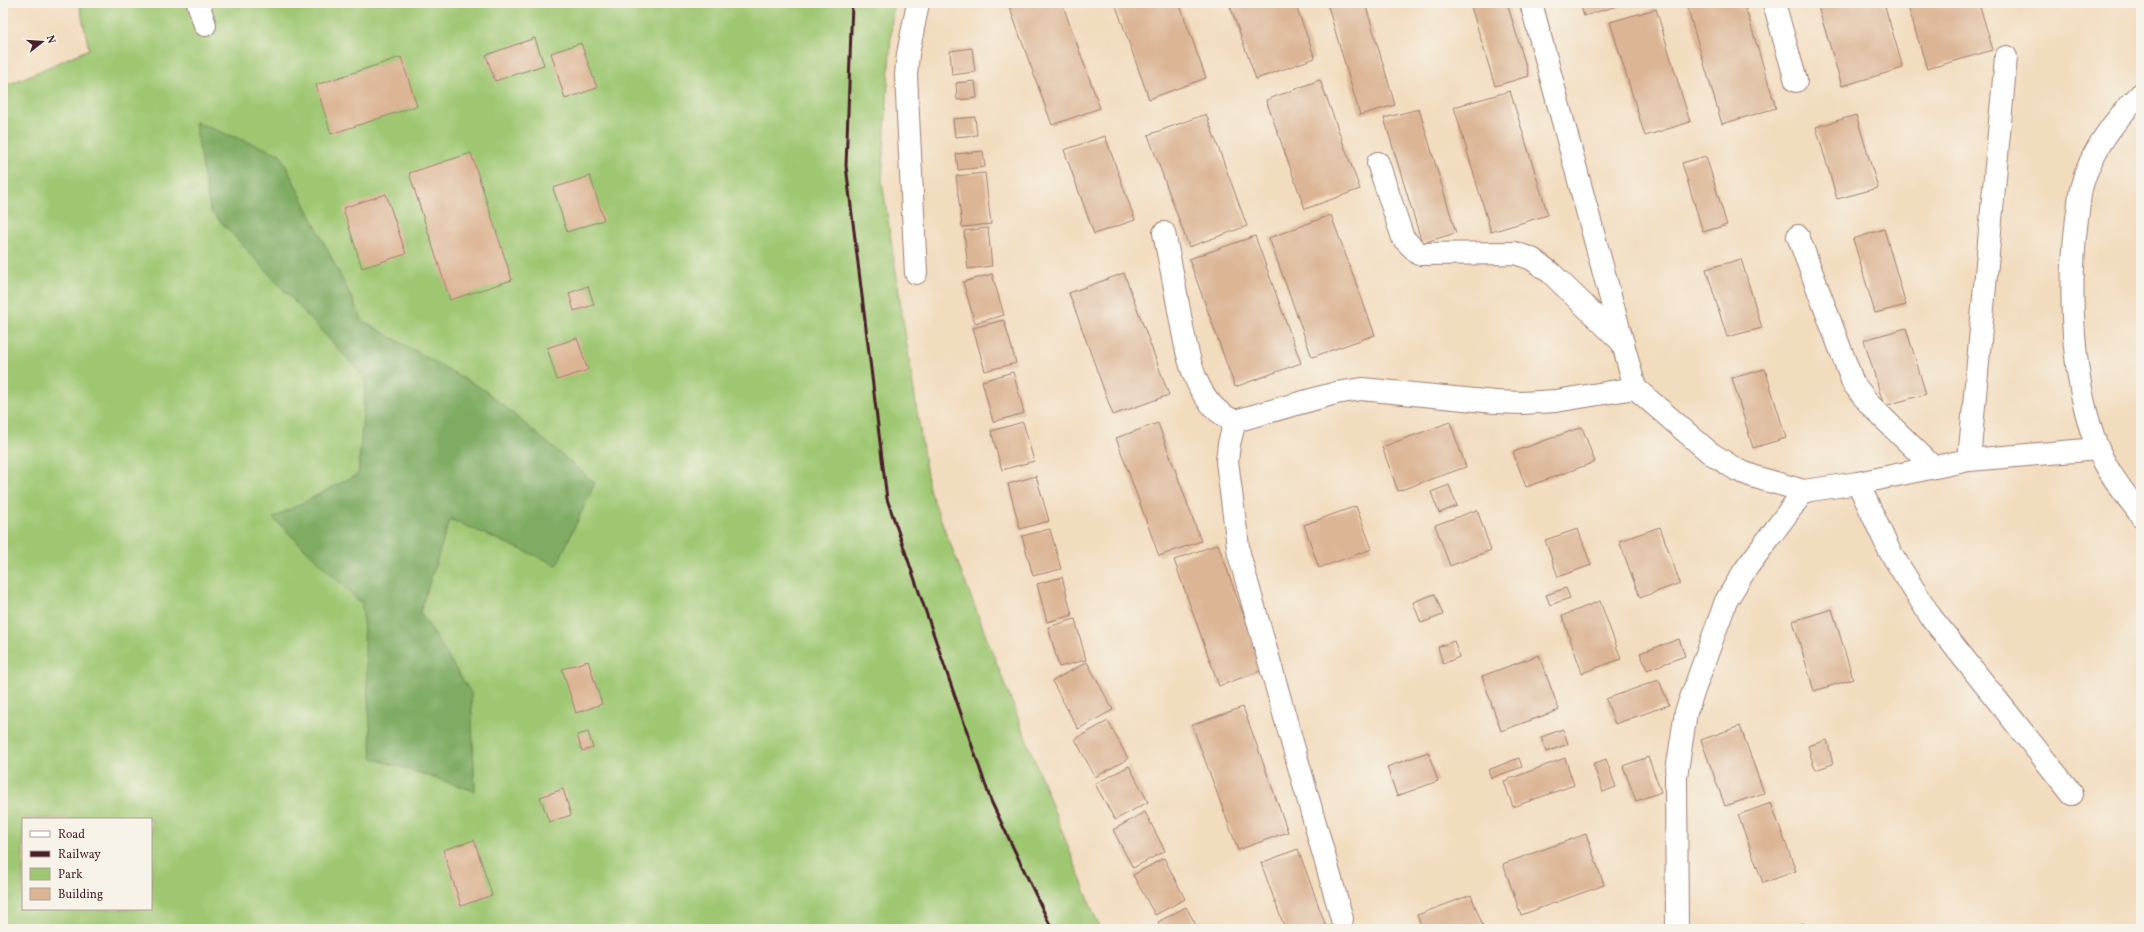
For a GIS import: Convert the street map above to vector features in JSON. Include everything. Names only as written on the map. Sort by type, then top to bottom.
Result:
[{"type":"street","points":[[198,3],[205,25]]},
{"type":"street","points":[[916,273],[906,75],[908,54],[918,3]]},
{"type":"street","points":[[1531,3],[1635,388],[1709,452],[1736,470],[1755,478],[1804,491],[1858,483],[1932,466],[1969,460],[2098,449]]},
{"type":"street","points":[[1774,3],[1796,81]]},
{"type":"street","points":[[1969,460],[2006,57]]},
{"type":"street","points":[[2141,94],[2102,138],[2082,185],[2074,244],[2074,334],[2081,392],[2098,449],[2120,488],[2141,515]]},
{"type":"street","points":[[1378,163],[1403,238],[1419,254],[1515,253],[1532,259],[1552,273],[1623,344]]},
{"type":"street","points":[[1164,233],[1190,364],[1202,391],[1215,408],[1227,419],[1234,422],[1336,393],[1362,389],[1495,402],[1522,403],[1556,401],[1635,388]]},
{"type":"street","points":[[1798,236],[1853,383],[1870,405],[1932,466]]},
{"type":"street","points":[[1234,422],[1227,461],[1239,554],[1342,919]]},
{"type":"street","points":[[1858,483],[1889,550],[1931,617],[2072,794]]},
{"type":"street","points":[[1677,929],[1676,777],[1686,712],[1726,601],[1745,570],[1804,491]]},
{"type":"green space","points":[[79,3],[893,3],[882,181],[929,489],[1100,929],[3,929],[3,87],[89,49]]},
{"type":"green space","points":[[195,122],[280,154],[363,321],[486,391],[595,483],[557,565],[450,519],[420,612],[471,693],[475,791],[372,758],[362,604],[273,518],[358,474],[366,379],[210,210]]},
{"type":"building","points":[[1008,3],[1062,3],[1100,108],[1052,125]]},
{"type":"building","points":[[1115,3],[1179,3],[1206,78],[1149,99]]},
{"type":"building","points":[[1229,3],[1295,3],[1315,58],[1256,79]]},
{"type":"building","points":[[1327,3],[1365,3],[1395,105],[1360,115]]},
{"type":"building","points":[[1470,3],[1507,3],[1529,76],[1495,86]]},
{"type":"building","points":[[1580,3],[1627,3],[1584,16]]},
{"type":"building","points":[[1686,3],[1744,3],[1776,108],[1722,124]]},
{"type":"building","points":[[1817,3],[1884,3],[1903,68],[1842,86]]},
{"type":"building","points":[[1907,3],[1979,3],[1993,50],[1927,69]]},
{"type":"building","points":[[1656,9],[1690,122],[1645,136],[1610,22]]},
{"type":"building","points":[[535,38],[544,65],[495,81],[486,55]]},
{"type":"building","points":[[581,43],[597,88],[565,99],[551,53]]},
{"type":"building","points":[[972,48],[975,72],[952,75],[950,51]]},
{"type":"building","points":[[401,57],[417,106],[331,134],[316,85]]},
{"type":"building","points":[[1320,80],[1360,189],[1305,209],[1266,100]]},
{"type":"building","points":[[975,81],[977,98],[957,100],[956,83]]},
{"type":"building","points":[[1510,91],[1548,215],[1491,232],[1454,107]]},
{"type":"building","points":[[1419,109],[1456,233],[1422,243],[1384,118]]},
{"type":"building","points":[[1206,114],[1247,226],[1189,247],[1148,135]]},
{"type":"building","points":[[1856,115],[1878,188],[1837,199],[1816,127]]},
{"type":"building","points":[[975,117],[977,135],[955,137],[953,119]]},
{"type":"building","points":[[1105,136],[1135,220],[1094,234],[1064,150]]},
{"type":"building","points":[[983,151],[985,167],[958,170],[956,154]]},
{"type":"building","points":[[471,153],[512,280],[450,300],[409,173]]},
{"type":"building","points":[[1706,156],[1727,225],[1703,232],[1682,163]]},
{"type":"building","points":[[985,173],[991,224],[962,227],[956,176]]},
{"type":"building","points":[[590,176],[604,220],[567,232],[553,188]]},
{"type":"building","points":[[386,194],[406,254],[362,268],[343,208]]},
{"type":"building","points":[[1331,215],[1375,335],[1312,357],[1269,238]]},
{"type":"building","points":[[988,228],[992,266],[968,269],[964,231]]},
{"type":"building","points":[[1884,229],[1906,305],[1875,313],[1853,239]]},
{"type":"building","points":[[1255,236],[1301,363],[1235,387],[1189,259]]},
{"type":"building","points":[[1741,259],[1762,328],[1727,337],[1706,269]]},
{"type":"building","points":[[1124,273],[1169,395],[1113,415],[1069,293]]},
{"type":"building","points":[[992,274],[1004,315],[975,323],[963,282]]},
{"type":"building","points":[[588,286],[594,305],[574,311],[569,293]]},
{"type":"building","points":[[1004,320],[1016,363],[985,371],[973,328]]},
{"type":"building","points":[[1906,328],[1926,394],[1884,406],[1864,340]]},
{"type":"building","points":[[577,338],[588,370],[557,380],[547,348]]},
{"type":"building","points":[[1765,369],[1786,438],[1753,448],[1732,378]]},
{"type":"building","points":[[1013,372],[1024,413],[993,422],[982,381]]},
{"type":"building","points":[[1023,422],[1034,461],[1002,470],[991,431]]},
{"type":"building","points":[[1450,422],[1466,467],[1398,491],[1382,447]]},
{"type":"building","points":[[1158,423],[1201,541],[1159,556],[1116,438]]},
{"type":"building","points":[[1582,427],[1595,462],[1526,487],[1513,452]]},
{"type":"building","points":[[1036,476],[1049,521],[1020,529],[1008,484]]},
{"type":"building","points":[[1449,485],[1457,506],[1439,513],[1431,492]]},
{"type":"building","points":[[1356,506],[1372,549],[1319,568],[1304,525]]},
{"type":"building","points":[[1477,510],[1491,550],[1450,566],[1435,525]]},
{"type":"building","points":[[1660,527],[1680,583],[1640,598],[1619,541]]},
{"type":"building","points":[[1050,529],[1061,569],[1033,576],[1022,536]]},
{"type":"building","points":[[1578,529],[1591,565],[1558,577],[1545,540]]},
{"type":"building","points":[[1218,544],[1263,670],[1219,686],[1174,560]]},
{"type":"building","points":[[1062,577],[1072,615],[1047,622],[1037,584]]},
{"type":"building","points":[[1566,588],[1570,598],[1550,605],[1546,595]]},
{"type":"building","points":[[1435,594],[1443,615],[1421,623],[1413,602]]},
{"type":"building","points":[[1600,601],[1621,659],[1582,673],[1562,616]]},
{"type":"building","points":[[1832,609],[1853,679],[1814,691],[1793,621]]},
{"type":"building","points":[[1075,619],[1086,660],[1059,667],[1048,627]]},
{"type":"building","points":[[1679,639],[1685,656],[1647,670],[1640,653]]},
{"type":"building","points":[[1454,641],[1459,657],[1443,664],[1438,647]]},
{"type":"building","points":[[1539,655],[1559,710],[1501,731],[1482,676]]},
{"type":"building","points":[[588,661],[602,704],[576,713],[562,669]]},
{"type":"building","points":[[1087,662],[1113,710],[1078,729],[1052,681]]},
{"type":"building","points":[[1659,680],[1669,705],[1615,724],[1606,699]]},
{"type":"building","points":[[1243,707],[1288,832],[1238,850],[1192,725]]},
{"type":"building","points":[[1108,721],[1128,759],[1095,777],[1075,739]]},
{"type":"building","points":[[1740,726],[1764,793],[1725,806],[1701,740]]},
{"type":"building","points":[[1563,729],[1568,744],[1546,752],[1541,737]]},
{"type":"building","points":[[588,732],[593,748],[582,751],[577,735]]},
{"type":"building","points":[[1827,740],[1833,764],[1815,770],[1808,746]]},
{"type":"building","points":[[1428,752],[1438,781],[1397,796],[1387,767]]},
{"type":"building","points":[[1648,757],[1661,792],[1636,801],[1623,766]]},
{"type":"building","points":[[1519,758],[1522,767],[1491,778],[1488,770]]},
{"type":"building","points":[[1565,758],[1574,785],[1513,807],[1504,781]]},
{"type":"building","points":[[1606,759],[1616,787],[1603,792],[1593,764]]},
{"type":"building","points":[[1129,766],[1148,802],[1115,820],[1095,784]]},
{"type":"building","points":[[563,789],[571,815],[549,822],[540,797]]},
{"type":"building","points":[[1771,803],[1796,871],[1763,883],[1738,815]]},
{"type":"building","points":[[1145,812],[1165,851],[1133,868],[1113,830]]},
{"type":"building","points":[[1586,834],[1604,885],[1521,915],[1503,864]]},
{"type":"building","points":[[474,840],[492,895],[461,906],[443,850]]},
{"type":"building","points":[[1298,849],[1327,929],[1285,929],[1261,863]]},
{"type":"building","points":[[1164,858],[1185,899],[1155,915],[1133,875]]},
{"type":"building","points":[[1471,895],[1484,929],[1422,929],[1417,915]]},
{"type":"building","points":[[1186,907],[1198,929],[1162,929],[1158,922]]},
{"type":"building","points":[[1803,923],[1805,929],[1786,929]]},
{"type":"railway","points":[[852,3],[846,166],[887,499],[991,801],[1052,929]]}]
